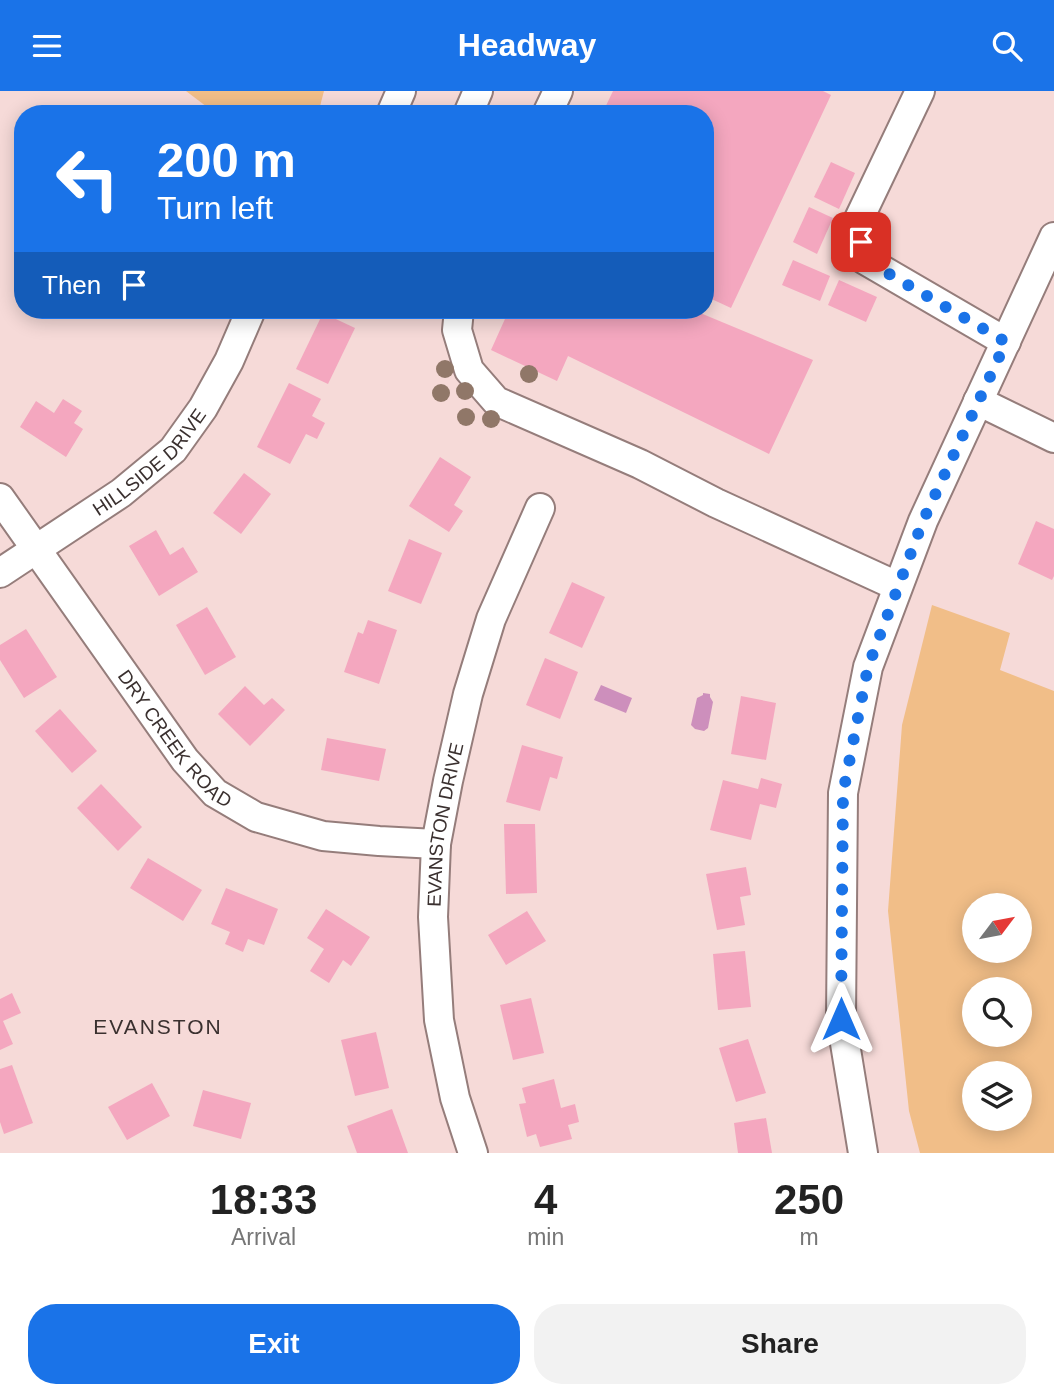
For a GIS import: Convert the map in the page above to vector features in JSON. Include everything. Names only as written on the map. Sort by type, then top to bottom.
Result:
[{"type":"street","points":[[920,91],[858,223],[865,260],[1006,342]]},
{"type":"street","points":[[863,1153],[841,1019],[843,793],[868,667],[923,521],[1054,237]]},
{"type":"street","name":"HILLSIDE DRIVE","points":[[0,573],[121,493],[173,450],[210,396],[247,319]]},
{"type":"street","points":[[458,319],[457,330],[469,370],[496,401],[640,464],[716,503],[897,586]]},
{"type":"street","points":[[978,401],[1054,438]]},
{"type":"street","name":"DRY CREEK ROAD","points":[[0,498],[185,760],[215,793],[256,817],[323,836],[436,844]]},
{"type":"street","name":"EVANSTON DRIVE","points":[[473,1153],[455,1098],[439,1020],[433,916],[436,844],[447,781],[468,694],[491,619],[540,508]]},
{"type":"shaded area","points":[[186,91],[324,91],[320,105],[204,105]]},
{"type":"shaded area","points":[[932,605],[1010,633],[1000,670],[1054,691],[1054,1153],[920,1153],[909,1111],[888,911],[902,725]]},
{"type":"shaded area","points":[[601,685],[632,698],[626,713],[594,700]]},
{"type":"shaded area","points":[[703,693],[710,694],[713,702],[708,728],[704,731],[691,725],[697,698]]},
{"type":"building","points":[[613,91],[823,91],[831,95],[731,308],[714,300],[714,105],[606,105]]},
{"type":"building","points":[[831,162],[855,173],[839,209],[814,197]]},
{"type":"building","points":[[809,207],[833,218],[817,254],[793,242]]},
{"type":"building","points":[[793,260],[830,276],[820,301],[782,285]]},
{"type":"building","points":[[839,280],[877,297],[866,322],[828,305]]},
{"type":"building","points":[[320,319],[336,319],[355,328],[328,384],[296,369]]},
{"type":"building","points":[[505,319],[714,319],[813,360],[769,454],[568,356],[557,381],[491,350]]},
{"type":"building","points":[[289,383],[321,399],[312,416],[325,423],[317,439],[306,434],[290,464],[257,447]]},
{"type":"building","points":[[63,399],[82,411],[74,423],[83,429],[66,457],[20,427],[36,401],[54,413]]},
{"type":"building","points":[[440,457],[471,477],[454,505],[463,511],[449,532],[409,506]]},
{"type":"building","points":[[244,473],[271,494],[241,534],[213,513]]},
{"type":"building","points":[[1036,521],[1054,529],[1052,580],[1018,564]]},
{"type":"building","points":[[156,530],[170,555],[183,547],[198,572],[159,596],[129,546]]},
{"type":"building","points":[[409,539],[442,553],[421,604],[388,591]]},
{"type":"building","points":[[572,582],[605,597],[582,648],[549,633]]},
{"type":"building","points":[[207,607],[236,657],[205,675],[176,625]]},
{"type":"building","points":[[368,620],[397,630],[379,684],[344,672],[358,632],[363,634]]},
{"type":"building","points":[[26,629],[57,677],[24,698],[0,660],[0,645]]},
{"type":"building","points":[[545,658],[578,672],[560,719],[526,705]]},
{"type":"building","points":[[245,686],[264,705],[272,698],[285,710],[250,746],[218,714]]},
{"type":"building","points":[[741,696],[776,703],[766,760],[731,754]]},
{"type":"building","points":[[60,709],[97,751],[72,773],[35,731]]},
{"type":"building","points":[[327,738],[386,749],[379,781],[321,770]]},
{"type":"building","points":[[522,745],[563,757],[557,779],[550,777],[540,811],[506,802]]},
{"type":"building","points":[[761,778],[782,784],[776,808],[760,804],[751,840],[710,830],[723,780],[758,789]]},
{"type":"building","points":[[101,784],[142,827],[118,851],[77,808]]},
{"type":"building","points":[[504,824],[535,824],[537,893],[506,894]]},
{"type":"building","points":[[148,858],[202,890],[183,921],[130,888]]},
{"type":"building","points":[[746,867],[751,895],[740,897],[745,925],[717,930],[706,874]]},
{"type":"building","points":[[226,888],[278,909],[264,945],[248,939],[243,952],[225,944],[230,932],[211,924]]},
{"type":"building","points":[[326,909],[370,937],[351,966],[343,960],[329,983],[310,971],[324,949],[307,938]]},
{"type":"building","points":[[527,911],[546,941],[506,965],[488,935]]},
{"type":"building","points":[[745,951],[751,1007],[718,1010],[713,954]]},
{"type":"building","points":[[12,993],[21,1013],[3,1021],[13,1044],[0,1050],[0,999]]},
{"type":"building","points":[[531,998],[544,1053],[513,1060],[500,1005]]},
{"type":"building","points":[[376,1032],[389,1088],[355,1096],[341,1040]]},
{"type":"building","points":[[748,1039],[766,1093],[736,1102],[719,1048]]},
{"type":"building","points":[[12,1065],[33,1123],[4,1134],[0,1122],[0,1069]]},
{"type":"building","points":[[554,1079],[561,1108],[575,1104],[579,1122],[568,1125],[572,1139],[540,1147],[536,1134],[527,1137],[519,1104],[526,1103],[522,1088]]},
{"type":"building","points":[[152,1083],[170,1116],[127,1140],[108,1107]]},
{"type":"building","points":[[203,1090],[251,1103],[241,1139],[193,1126]]},
{"type":"building","points":[[392,1109],[408,1153],[357,1153],[347,1126]]},
{"type":"building","points":[[766,1118],[772,1153],[738,1153],[734,1123]]},
{"type":"district","name":"EVANSTON","points":[[158,1027]]},
{"type":"route","points":[[841,1019],[843,793],[868,667],[923,521],[1006,342],[865,260],[861,242]]}]
